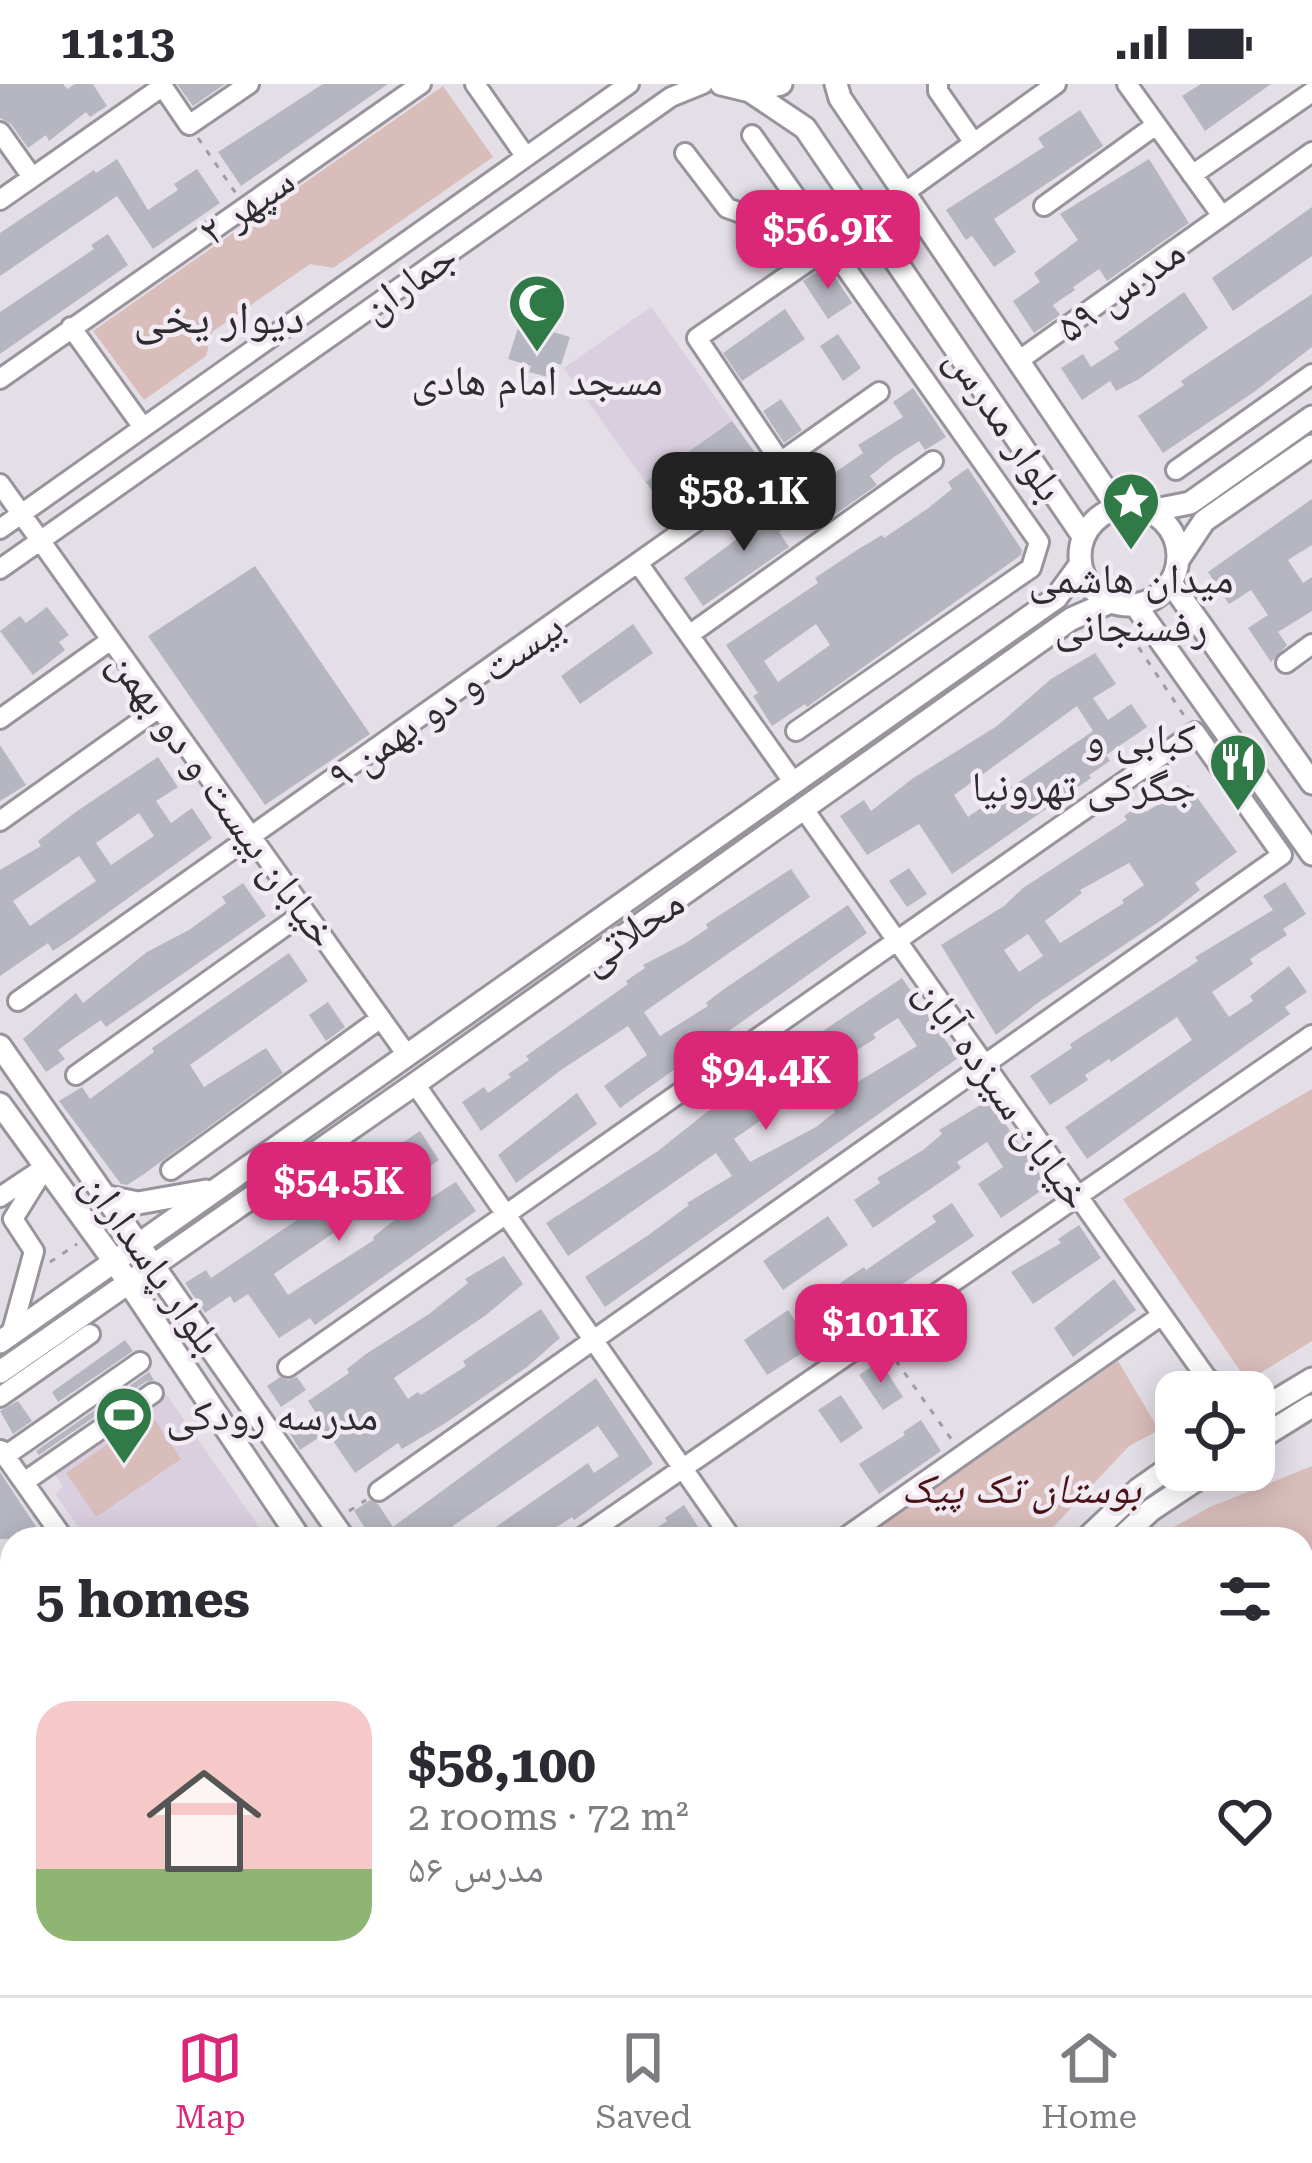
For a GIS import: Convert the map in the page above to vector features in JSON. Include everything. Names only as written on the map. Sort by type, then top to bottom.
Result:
[{"type":"main road","points":[[721,84],[749,91],[781,84]]},
{"type":"main road","name":"بلوار مدرس","points":[[836,84],[840,98],[1118,508]]},
{"type":"main road","name":"بلوار مدرس","points":[[749,91],[805,128],[1083,536]]},
{"type":"main road","points":[[1312,417],[1190,503],[1150,511],[1118,508],[1091,523],[1083,536],[1080,565],[1090,588],[1110,602],[1149,602],[1171,583],[1178,560],[1204,521],[1312,446]]},
{"type":"main road","points":[[1150,511],[1172,533],[1178,560]]},
{"type":"main road","name":"محلاتی","points":[[114,1261],[1056,598],[1080,565]]},
{"type":"main road","points":[[1171,583],[1312,783]]},
{"type":"main road","name":"محلاتی","points":[[130,1284],[1071,619],[1110,602]]},
{"type":"main road","points":[[1136,605],[1312,854]]},
{"type":"main road","name":"بلوار پاسداران","points":[[0,1046],[335,1527]]},
{"type":"main road","name":"بلوار پاسداران","points":[[0,1104],[130,1284],[292,1527]]},
{"type":"main road","points":[[109,1197],[138,1203],[218,1189]]},
{"type":"main road","points":[[5,1338],[114,1261]]},
{"type":"main road","points":[[0,1372],[130,1284]]},
{"type":"main road","points":[[1275,1401],[1312,1379]]},
{"type":"main road","points":[[1275,1429],[1312,1406]]},
{"type":"main road","points":[[1099,1527],[1155,1478]]},
{"type":"main road","points":[[1133,1527],[1179,1491]]},
{"type":"street","points":[[0,200],[162,85],[189,124],[249,84]]},
{"type":"street","name":"سپهر ۲","points":[[0,379],[421,84]]},
{"type":"street","points":[[475,84],[526,158]]},
{"type":"street","name":"جماران","points":[[0,529],[629,84]]},
{"type":"street","name":"جماران","points":[[0,569],[670,97],[703,84]]},
{"type":"street","points":[[938,84],[938,91],[974,143]]},
{"type":"street","points":[[904,193],[1056,84]]},
{"type":"street","points":[[1137,88],[1156,125],[1222,216]]},
{"type":"street","points":[[1192,175],[1312,92]]},
{"type":"street","points":[[1044,206],[1156,125]]},
{"type":"street","points":[[0,132],[32,178]]},
{"type":"street","points":[[752,135],[1039,542],[1031,568],[796,731]]},
{"type":"street","name":"مدرس ۵۹","points":[[1018,361],[1312,152]]},
{"type":"street","points":[[685,153],[727,208],[758,219],[795,270]]},
{"type":"street","points":[[779,461],[698,338],[868,220]]},
{"type":"street","points":[[71,327],[142,426]]},
{"type":"street","points":[[1176,470],[1312,374]]},
{"type":"street","name":"بیست و دو بهمن ۹","points":[[18,1001],[879,392]]},
{"type":"street","points":[[688,635],[933,461]]},
{"type":"street","name":"خیابان بیست و دو بهمن","points":[[0,484],[407,1055]]},
{"type":"street","points":[[638,563],[794,784]]},
{"type":"street","points":[[0,719],[111,640]]},
{"type":"street","points":[[1286,662],[1312,644]]},
{"type":"street","points":[[0,821],[160,708]]},
{"type":"street","points":[[288,1367],[1195,732],[1282,856],[379,1491]]},
{"type":"street","name":"خیابان سیزده آبان","points":[[803,808],[1198,1371]]},
{"type":"street","points":[[76,1075],[305,912]]},
{"type":"street","points":[[171,1170],[381,1018]]},
{"type":"street","points":[[597,1527],[1312,1035]]},
{"type":"street","points":[[415,1084],[725,1527]]},
{"type":"street","points":[[0,1197],[46,1166]]},
{"type":"street","points":[[5,1338],[34,1251],[13,1219],[46,1166]]},
{"type":"street","points":[[860,1527],[1162,1315]]},
{"type":"street","points":[[0,1396],[90,1334]]},
{"type":"street","points":[[56,1527],[3,1452],[140,1362]]},
{"type":"street","points":[[1275,1395],[1292,1390]]},
{"type":"street","points":[[24,1482],[153,1393]]},
{"type":"path","points":[[189,124],[244,206]]},
{"type":"path","points":[[1071,619],[1130,636],[1195,732]]},
{"type":"path","points":[[878,1336],[962,1454]]},
{"type":"path","points":[[342,1527],[379,1491]]},
{"type":"shaded area","points":[[651,307],[758,457],[672,519],[564,368]]},
{"type":"shaded area","name":"مدرسه رودکی","points":[[166,1394],[259,1527],[78,1527],[55,1494],[63,1486],[52,1470]]},
{"type":"green space","points":[[443,86],[493,157],[333,268],[310,264],[212,332],[206,356],[144,400],[93,331]]},
{"type":"green space","points":[[1312,1089],[1312,1341],[1263,1371],[1240,1371],[1123,1199]]},
{"type":"green space","name":"بوستان تک پیک","points":[[1118,1361],[1155,1423],[1155,1432],[1129,1446],[1053,1527],[880,1527]]},
{"type":"green space","name":"مدرسه رودکی","points":[[151,1414],[181,1459],[96,1517],[66,1473]]},
{"type":"green space","points":[[1312,1466],[1312,1527],[1174,1527],[1250,1491],[1275,1491],[1275,1481]]},
{"type":"building","points":[[0,84],[63,84],[67,89],[93,84],[107,106],[90,117],[86,112],[49,141],[46,135],[28,148],[11,124],[0,118]]},
{"type":"building","points":[[177,84],[225,84],[193,106]]},
{"type":"building","points":[[323,84],[388,84],[241,186],[218,152]]},
{"type":"building","points":[[1201,84],[1271,84],[1205,131],[1182,96]]},
{"type":"building","points":[[1080,110],[1103,146],[994,219],[1016,252],[994,267],[972,236],[966,240],[946,210],[1044,147],[1038,138]]},
{"type":"building","points":[[117,159],[148,210],[178,190],[174,184],[197,169],[220,203],[153,249],[117,196],[0,276],[0,233]]},
{"type":"building","points":[[1149,159],[1189,223],[1107,281],[1099,269],[1073,287],[1053,305],[1060,315],[1034,333],[1013,301],[1040,282],[1034,273],[1078,240],[1060,214]]},
{"type":"building","points":[[1312,207],[1312,256],[1233,311],[1212,278]]},
{"type":"building","points":[[791,217],[809,244],[798,252],[779,225]]},
{"type":"building","points":[[108,234],[128,265],[0,354],[0,312],[94,249],[91,245]]},
{"type":"building","points":[[827,265],[852,303],[828,319],[803,281]]},
{"type":"building","points":[[1184,292],[1208,328],[1139,379],[1116,391],[1110,381],[1082,400],[1061,368],[1083,354],[1091,367],[1119,349],[1114,342]]},
{"type":"building","points":[[1312,294],[1312,347],[1163,453],[1138,416],[1184,385],[1181,381]]},
{"type":"building","points":[[785,309],[805,339],[742,381],[723,353]]},
{"type":"building","name":"مسجد امام هادی","points":[[520,322],[570,337],[561,365],[552,362],[548,377],[508,359]]},
{"type":"building","points":[[838,334],[861,368],[843,381],[820,346]]},
{"type":"building","points":[[913,388],[946,437],[925,450],[919,441],[894,457],[870,476],[877,485],[814,529],[807,518],[822,507],[810,490],[863,453],[858,445],[903,417],[893,402]]},
{"type":"building","points":[[781,399],[802,430],[784,443],[763,411]]},
{"type":"building","points":[[732,421],[758,457],[672,519],[646,482]]},
{"type":"building","points":[[968,468],[1021,555],[807,707],[772,726],[753,696],[758,693],[726,645],[818,583],[815,578],[927,509],[952,489],[948,482]],"holes":[[[816,624],[830,645],[778,682],[764,661]]]},
{"type":"building","points":[[786,496],[801,517],[779,532],[789,547],[703,606],[684,578],[771,514],[768,508]]},
{"type":"building","points":[[1312,499],[1312,545],[1288,560],[1303,583],[1312,577],[1312,611],[1278,632],[1287,645],[1271,662],[1248,628],[1268,615],[1251,590],[1229,604],[1208,572]]},
{"type":"building","points":[[255,566],[370,734],[265,805],[148,636]]},
{"type":"building","points":[[47,607],[69,635],[59,642],[65,650],[33,675],[0,631],[20,616],[26,623]]},
{"type":"building","points":[[633,624],[653,653],[580,704],[561,676]]},
{"type":"building","points":[[1095,653],[1116,684],[1093,698],[1108,720],[1131,704],[1147,727],[1106,755],[1110,761],[1091,778],[952,874],[919,824],[867,855],[840,816],[864,800],[871,811],[997,726],[1051,679]],"holes":[[[1077,706],[1093,731],[968,817],[954,795]]]},
{"type":"building","points":[[0,745],[26,785],[0,801]]},
{"type":"building","points":[[158,757],[178,787],[156,801],[171,823],[192,808],[212,838],[53,951],[48,943],[0,976],[0,870],[41,846],[38,841]],"holes":[[[139,813],[154,836],[111,865],[96,843]],[[79,856],[96,881],[30,926],[13,901]]]},
{"type":"building","points":[[1188,785],[1237,852],[1195,883],[1200,890],[1163,919],[996,1035],[941,945],[1127,820],[1124,816],[1141,804],[1146,812]],"holes":[[[1129,863],[1144,885],[1060,943],[1045,921],[1080,890]],[[1028,934],[1043,956],[1019,972],[1004,950]]]},
{"type":"building","points":[[909,868],[927,894],[907,907],[889,881]]},
{"type":"building","points":[[791,869],[810,897],[644,1012],[660,1036],[848,905],[867,933],[620,1108],[604,1086],[647,1055],[628,1026],[481,1131],[462,1102],[484,1087],[488,1093],[511,1077],[508,1074],[529,1060],[526,1056],[628,984],[643,965],[686,943],[708,928],[706,924]]},
{"type":"building","points":[[1285,882],[1306,914],[1283,929],[1287,935],[1250,959],[1253,964],[1212,992],[1229,1017],[1289,966],[1307,992],[1285,1007],[1290,1014],[1087,1159],[1065,1127],[1192,1040],[1177,1017],[1085,1075],[1088,1080],[1050,1105],[1030,1076],[1072,1048],[1070,1044],[1198,961],[1195,957],[1273,910],[1263,896]]},
{"type":"building","points":[[243,883],[266,916],[106,1027],[101,1020],[76,1037],[58,1050],[65,1059],[46,1072],[23,1039],[76,993],[83,1003],[147,952],[189,930],[226,903],[222,897]]},
{"type":"building","points":[[289,953],[308,981],[190,1065],[204,1087],[266,1048],[283,1073],[144,1174],[121,1184],[59,1101],[82,1087],[90,1099],[154,1052],[152,1048]]},
{"type":"building","points":[[902,978],[958,1058],[605,1307],[585,1277],[732,1176],[716,1153],[568,1256],[546,1223],[658,1151]],"holes":[[[898,1018],[917,1046],[851,1086],[854,1089],[831,1105],[835,1112],[816,1127],[750,1162],[734,1139]]]},
{"type":"building","points":[[328,1002],[345,1027],[326,1041],[309,1015]]},
{"type":"building","points":[[577,1093],[597,1124],[516,1183],[498,1155]]},
{"type":"building","points":[[989,1100],[1048,1186],[1001,1218],[978,1184],[1003,1167],[987,1142],[957,1162],[961,1168],[873,1228],[854,1200],[880,1183],[877,1178],[923,1150],[942,1134],[939,1130]]},
{"type":"building","points":[[420,1131],[439,1160],[274,1274],[288,1295],[456,1182],[476,1211],[315,1325],[310,1318],[279,1338],[248,1294],[234,1303],[230,1296],[205,1313],[185,1283],[206,1270],[211,1278]]},
{"type":"building","points":[[952,1203],[974,1236],[767,1375],[744,1340],[788,1310],[795,1321],[846,1279],[936,1222],[932,1216]]},
{"type":"building","points":[[828,1216],[848,1245],[783,1290],[763,1261]]},
{"type":"building","points":[[1079,1225],[1101,1258],[1033,1304],[1011,1272],[1061,1243],[1058,1239]]},
{"type":"building","points":[[504,1256],[523,1284],[394,1378],[408,1399],[466,1366],[463,1361],[541,1309],[560,1338],[527,1367],[444,1424],[402,1449],[398,1443],[355,1473],[327,1432],[300,1450],[289,1432],[317,1414],[308,1401],[349,1373],[347,1369],[366,1354],[429,1314],[468,1283],[465,1279]]},
{"type":"building","points":[[1114,1279],[1136,1310],[1073,1357],[1054,1328]]},
{"type":"building","points":[[125,1340],[133,1351],[58,1402],[52,1392]]},
{"type":"building","points":[[880,1361],[903,1397],[883,1410],[859,1375]]},
{"type":"building","points":[[149,1372],[154,1380],[39,1455],[36,1451]]},
{"type":"building","points":[[280,1377],[297,1377],[306,1390],[281,1407],[267,1386]]},
{"type":"building","points":[[596,1378],[653,1464],[557,1527],[496,1527],[588,1463],[594,1473],[619,1456],[598,1426],[451,1527],[393,1527]]},
{"type":"building","points":[[841,1395],[863,1428],[841,1443],[818,1410]]},
{"type":"building","points":[[18,1401],[32,1421],[13,1434],[0,1411]]},
{"type":"building","points":[[921,1420],[941,1451],[879,1494],[859,1464]]},
{"type":"building","points":[[0,1472],[36,1527],[0,1527]]},
{"type":"building","points":[[370,1500],[393,1527],[364,1527],[354,1511]]},
{"type":"building","points":[[684,1505],[698,1527],[658,1527]]},
{"type":"place","name":"مسجد امام هادی","points":[[537,354]]},
{"type":"place","name":"میدان هاشمی رفسنجانی","points":[[1131,552]]},
{"type":"place","name":"کبابی و جگرکی تهرونیا","points":[[1238,813]]},
{"type":"place","name":"مدرسه رودکی","points":[[124,1466]]},
{"type":"district","name":"دیوار یخی","points":[[219,317]]}]
